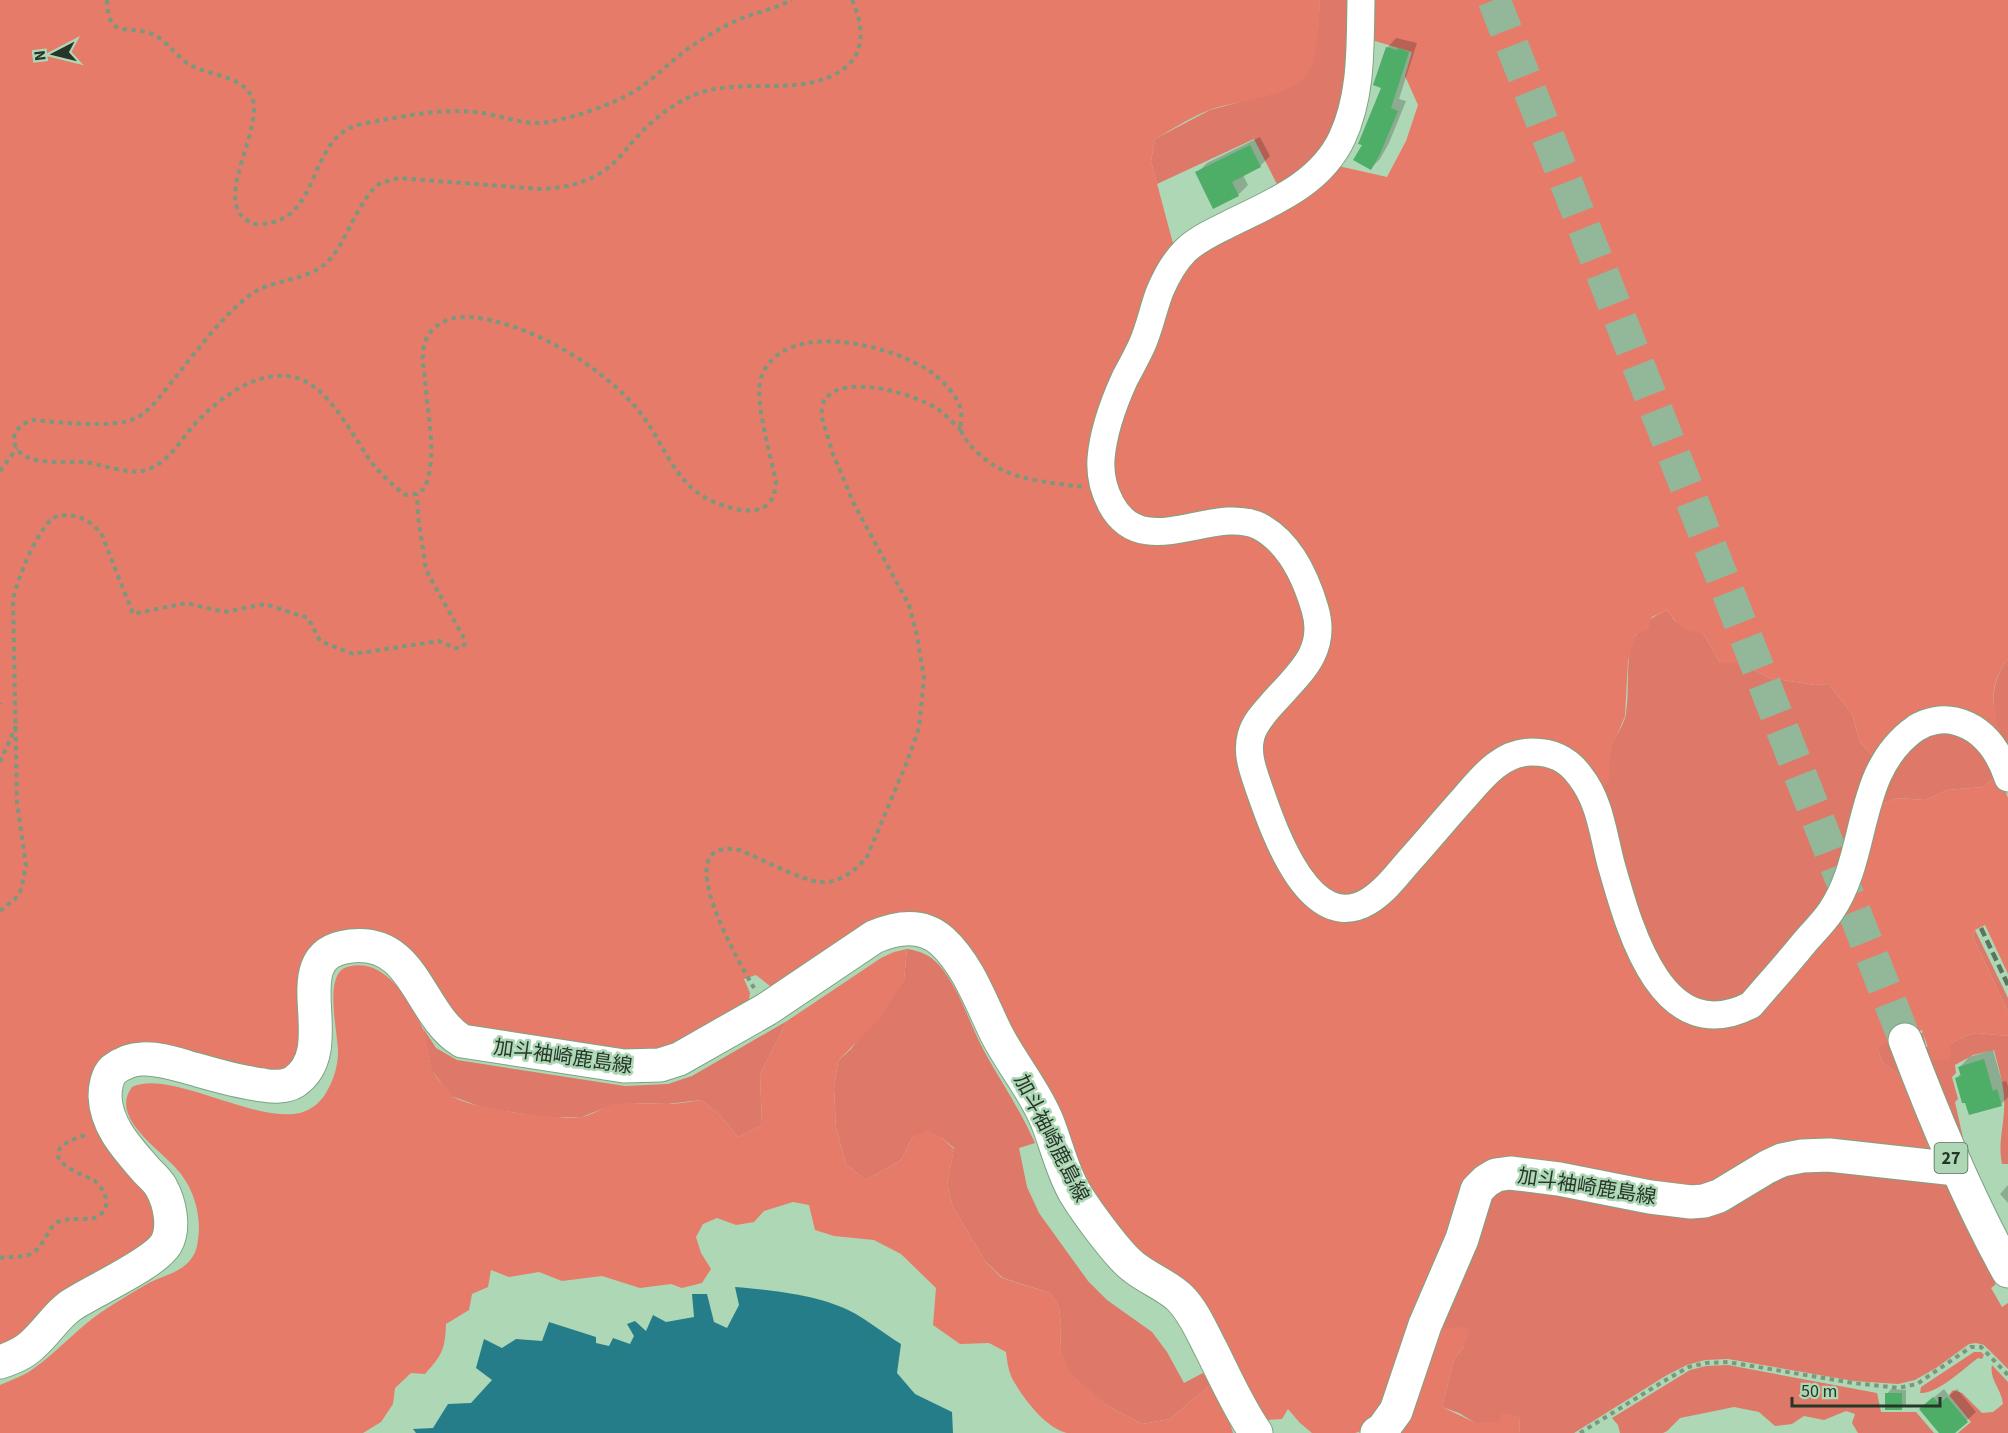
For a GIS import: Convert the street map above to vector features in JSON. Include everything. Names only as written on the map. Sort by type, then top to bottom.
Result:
[{"type":"main road","name":"加斗袖崎鹿島線","points":[[0,1362],[21,1354],[69,1307],[146,1261],[165,1246],[171,1234],[170,1209],[161,1186],[128,1149],[113,1126],[106,1109],[105,1088],[111,1072],[125,1063],[142,1059],[166,1061],[243,1083],[274,1087],[292,1083],[306,1071],[314,1052],[316,966],[327,954],[343,947],[361,945],[378,948],[392,956],[408,970],[443,1025],[452,1035],[462,1041],[612,1065],[642,1067],[660,1065],[679,1059],[767,1009],[874,937],[889,930],[906,928],[919,929],[933,934],[955,956],[978,992],[997,1035],[1047,1120],[1067,1178],[1077,1196],[1133,1267],[1180,1298],[1201,1328],[1256,1433]]},
{"type":"main road","name":"27","points":[[1905,1040],[1935,1121],[1956,1169],[2008,1272]]},
{"type":"main road","name":"加斗袖崎鹿島線","points":[[1377,1433],[1383,1429],[1396,1411],[1425,1325],[1462,1239],[1477,1190],[1496,1175],[1510,1173],[1559,1179],[1650,1197],[1691,1202],[1719,1196],[1767,1167],[1782,1160],[1802,1156],[1829,1155],[1956,1169]]},
{"type":"street","points":[[1361,0],[1356,96],[1342,138],[1334,154],[1317,173],[1304,183],[1267,206],[1207,235],[1186,250],[1172,268],[1160,293],[1141,348],[1124,380],[1109,424],[1101,459],[1104,489],[1117,514],[1140,530],[1175,531],[1204,525],[1247,522],[1261,527],[1291,554],[1300,571],[1315,609],[1319,628],[1318,645],[1312,659],[1262,714],[1251,733],[1249,753],[1264,803],[1295,871],[1311,892],[1324,903],[1337,907],[1367,903],[1386,887],[1471,790],[1498,763],[1523,752],[1550,754],[1566,760],[1584,780],[1591,793],[1599,813],[1621,897],[1643,956],[1656,981],[1677,1002],[1699,1014],[1717,1015],[1737,1012],[1751,1005],[1831,911],[1851,864],[1876,777],[1892,749],[1901,739],[1928,722],[1951,720],[1966,724],[1979,732],[1993,746],[2008,778]]},
{"type":"path","points":[[107,0],[108,17],[113,25],[149,33],[159,38],[181,60],[194,68],[243,86],[252,96],[254,113],[237,185],[236,205],[241,217],[254,225],[287,216],[303,201],[325,152],[339,135],[354,126],[421,113],[452,111],[482,113],[518,121],[545,122],[577,115],[641,87],[686,49],[718,30],[747,16],[779,7],[792,0]]},
{"type":"path","points":[[852,0],[861,33],[859,52],[848,66],[831,78],[800,84],[740,86],[700,93],[671,107],[651,121],[619,158],[604,171],[584,182],[560,188],[540,189],[398,178],[381,183],[370,192],[330,260],[315,272],[295,280],[260,288],[240,302],[155,402],[136,418],[112,423],[32,420],[22,424],[14,434],[14,443],[30,458],[85,462],[139,472],[153,468],[166,460],[193,427],[229,394],[266,378],[282,375],[297,378],[313,386],[341,418],[374,465],[390,483],[405,495],[417,494],[426,486],[432,460],[423,351],[427,337],[437,324],[450,318],[468,317],[524,331],[557,345],[579,359],[633,403],[680,475],[695,491],[711,502],[730,508],[755,510],[768,504],[774,495],[776,481],[759,395],[760,379],[768,364],[783,351],[806,344],[844,342],[875,348],[906,359],[934,374],[950,389],[961,409],[962,430]]},
{"type":"path","points":[[767,1009],[722,930],[715,912],[709,893],[707,874],[712,855],[720,849],[740,850],[819,882],[839,880],[856,870],[867,856],[907,762],[919,728],[923,703],[924,678],[909,606],[854,504],[833,454],[822,415],[824,400],[836,391],[858,387],[885,389],[914,398],[937,409],[962,430],[977,454],[997,468],[1046,482],[1104,489]]},
{"type":"path","points":[[0,471],[17,448]]},
{"type":"path","points":[[0,911],[15,899],[21,890],[26,865],[17,803],[13,600],[15,588],[38,536],[52,518],[69,515],[90,521],[97,528],[102,535],[133,614],[186,603],[224,612],[265,604],[308,618],[320,641],[353,654],[439,641],[460,648],[465,644],[465,640],[426,570],[417,494]]},
{"type":"path","points":[[0,762],[16,726]]},
{"type":"path","points":[[0,1258],[28,1255],[35,1251],[54,1225],[60,1221],[100,1216],[105,1211],[106,1203],[101,1187],[62,1163],[58,1157],[58,1151],[61,1145],[77,1137],[113,1126]]},
{"type":"path","points":[[1580,1433],[1669,1378],[1689,1367],[1706,1363],[1728,1362],[1853,1383],[1898,1388],[1917,1384],[1971,1347],[1981,1347],[2008,1375]]},
{"type":"shaded area","points":[[0,0],[1320,0],[1315,52],[1311,68],[1305,78],[1295,85],[1267,96],[1212,109],[1155,139],[1151,161],[1175,251],[1334,165],[1387,177],[1406,141],[1418,105],[1405,76],[1412,52],[1368,39],[1369,0],[2008,0],[2008,659],[2001,669],[1994,688],[1994,708],[2003,740],[1969,717],[1876,759],[1860,742],[1852,714],[1829,684],[1815,685],[1769,678],[1741,663],[1720,663],[1703,633],[1682,627],[1667,610],[1652,617],[1648,630],[1636,634],[1628,661],[1625,716],[1610,752],[1609,781],[1599,792],[1577,783],[1613,899],[1699,1023],[1799,964],[1873,807],[1898,798],[1925,800],[1947,790],[1983,787],[1999,774],[2008,798],[2008,974],[1985,925],[1975,930],[1973,937],[2008,1012],[2008,1036],[1977,1033],[1968,1035],[1951,1043],[1950,1059],[1932,1060],[1922,1030],[1877,1047],[1882,1062],[1902,1077],[1930,1151],[1830,1148],[1717,1189],[1495,1168],[1389,1407],[1370,1428],[1355,1433],[1312,1433],[1288,1409],[1282,1419],[1268,1420],[1251,1411],[1085,1193],[937,924],[783,986],[770,986],[756,975],[744,979],[750,993],[748,1006],[659,1056],[471,1034],[415,965],[339,937],[290,1070],[99,1066],[157,1212],[152,1242],[0,1355]]},
{"type":"shaded area","points":[[1320,0],[1354,0],[1351,71],[1337,134],[1280,190],[1254,139],[1157,184],[1151,161],[1155,139],[1210,110],[1284,90],[1318,28]]},
{"type":"shaded area","points":[[1667,610],[1675,621],[1703,633],[1720,663],[1741,663],[1769,678],[1815,685],[1829,684],[1852,714],[1860,742],[1876,759],[1836,888],[1734,1005],[1686,1000],[1651,954],[1599,792],[1607,781],[1611,748],[1626,714],[1628,667],[1633,641],[1651,619]]},
{"type":"shaded area","points":[[2008,659],[2008,761],[1996,722],[1994,696],[1995,684]]},
{"type":"shaded area","points":[[1933,728],[1971,735],[1999,774],[1983,787],[1947,790],[1925,800],[1898,798],[1873,807],[1887,768]]},
{"type":"shaded area","points":[[1975,930],[2008,998],[2008,1012],[1973,937]]},
{"type":"shaded area","points":[[907,949],[928,956],[946,974],[959,995],[984,1051],[1035,1143],[1019,1148],[1027,1187],[1039,1213],[1088,1281],[1107,1300],[1152,1332],[1167,1352],[1184,1383],[1203,1373],[1210,1385],[1170,1419],[1142,1424],[1106,1405],[1071,1375],[1060,1351],[1059,1307],[1050,1293],[1003,1278],[985,1261],[953,1207],[947,1185],[954,1148],[941,1137],[913,1136],[901,1160],[866,1180],[846,1164],[836,1128],[834,1089],[838,1061],[851,1049],[904,980]]},
{"type":"shaded area","points":[[907,949],[904,980],[879,1019],[838,1061],[834,1089],[836,1128],[846,1164],[866,1180],[901,1160],[913,1136],[928,1131],[941,1137],[954,1149],[947,1185],[953,1207],[985,1261],[1002,1278],[1050,1293],[1059,1307],[1060,1351],[1072,1375],[1106,1405],[1142,1424],[1170,1419],[1210,1385],[1227,1413],[1233,1433],[1067,1433],[1059,1430],[1042,1418],[1021,1393],[1010,1373],[1006,1352],[989,1343],[960,1344],[933,1325],[936,1288],[901,1254],[874,1240],[834,1236],[815,1230],[809,1205],[793,1202],[764,1211],[754,1222],[736,1225],[717,1218],[703,1224],[696,1237],[701,1253],[711,1269],[702,1283],[682,1288],[671,1284],[640,1288],[602,1276],[562,1281],[539,1272],[509,1277],[491,1270],[488,1287],[472,1294],[469,1310],[446,1324],[442,1352],[435,1362],[425,1374],[411,1373],[395,1388],[393,1404],[381,1422],[363,1433],[0,1433],[0,1385],[33,1369],[111,1306],[147,1284],[184,1266],[196,1250],[199,1222],[192,1193],[181,1174],[132,1123],[127,1111],[127,1099],[132,1087],[148,1083],[167,1085],[259,1111],[281,1114],[309,1110],[325,1095],[335,1072],[338,1052],[334,1005],[335,980],[347,967],[360,965],[372,968],[394,982],[410,1004],[422,1027],[433,1072],[451,1095],[462,1101],[535,1115],[570,1117],[585,1116],[615,1104],[670,1104],[701,1100],[720,1115],[738,1137],[762,1125],[760,1074],[787,1021],[881,958]]},
{"type":"shaded area","points":[[787,1021],[760,1074],[762,1125],[738,1137],[720,1115],[701,1100],[667,1104],[612,1105],[582,1117],[544,1117],[484,1108],[451,1096],[431,1069],[423,1028],[436,1048],[457,1060],[625,1086],[668,1084],[692,1076]]},
{"type":"shaded area","points":[[1923,1032],[1926,1047],[1951,1043],[1977,1033],[2008,1036],[2008,1164],[2002,1164],[2001,1157],[2004,1095],[1994,1050],[1973,1055],[1955,1065],[1956,1073],[1952,1077],[1958,1099],[1955,1102],[1963,1138],[1961,1142],[1918,1036]]},
{"type":"shaded area","points":[[1890,1041],[1932,1146],[1930,1151],[1902,1077],[1882,1062],[1877,1047]]},
{"type":"shaded area","points":[[1785,1167],[1943,1176],[1996,1278],[1995,1285],[1991,1288],[2002,1307],[2008,1303],[2008,1369],[1984,1345],[1976,1343],[1969,1344],[1915,1380],[1898,1384],[1854,1381],[1728,1359],[1705,1360],[1687,1365],[1667,1375],[1574,1433],[1520,1433],[1519,1416],[1499,1422],[1474,1422],[1442,1407],[1454,1359],[1464,1347],[1431,1329],[1489,1186]]},
{"type":"shaded area","points":[[1462,1327],[1469,1330],[1464,1347],[1454,1359],[1442,1407],[1474,1422],[1499,1422],[1502,1413],[1519,1416],[1520,1433],[1390,1433],[1431,1329]]},
{"type":"shaded area","points":[[1974,1352],[1981,1352],[1984,1355],[1982,1359],[1978,1358],[1935,1390],[1920,1393],[1921,1387]]},
{"type":"shaded area","points":[[1728,1365],[1877,1393],[1881,1412],[1916,1412],[1934,1433],[1858,1433],[1852,1423],[1855,1414],[1846,1411],[1824,1420],[1804,1416],[1792,1424],[1775,1426],[1759,1412],[1734,1407],[1680,1418],[1663,1433],[1620,1433],[1618,1425],[1612,1418],[1690,1370],[1706,1366]]},
{"type":"shaded area","points":[[1992,1365],[2008,1382],[2008,1433],[1958,1433],[1971,1422],[1949,1395],[1953,1390],[1962,1393],[1982,1413],[1993,1412],[2003,1404],[1992,1375]]},
{"type":"water","points":[[735,1287],[780,1292],[827,1302],[854,1313],[872,1324],[901,1344],[897,1373],[915,1394],[952,1412],[953,1433],[416,1433],[413,1429],[433,1428],[448,1404],[471,1403],[492,1380],[476,1368],[484,1339],[502,1348],[516,1339],[542,1341],[549,1322],[596,1337],[596,1343],[609,1346],[613,1338],[630,1344],[634,1336],[627,1324],[635,1321],[646,1331],[653,1315],[666,1322],[694,1317],[692,1294],[707,1294],[714,1322],[727,1328],[739,1305]]},
{"type":"building","points":[[1386,47],[1409,52],[1391,108],[1398,111],[1371,170],[1353,160],[1362,145],[1358,144],[1381,88],[1373,85]]},
{"type":"building","points":[[1250,145],[1261,167],[1232,182],[1239,196],[1213,209],[1195,172]]},
{"type":"building","points":[[1984,1059],[1993,1091],[1997,1089],[2002,1106],[1969,1115],[1965,1103],[1962,1103],[1955,1078],[1961,1076],[1958,1067]]},
{"type":"building","points":[[1885,1393],[1902,1393],[1902,1410],[1885,1410]]},
{"type":"building","points":[[1933,1397],[1939,1404],[1947,1397],[1968,1422],[1955,1433],[1939,1433],[1919,1409]]},
{"type":"tunnel","points":[[1494,0],[1905,1040]]},
{"type":"railway","points":[[1981,928],[2008,985]]}]
